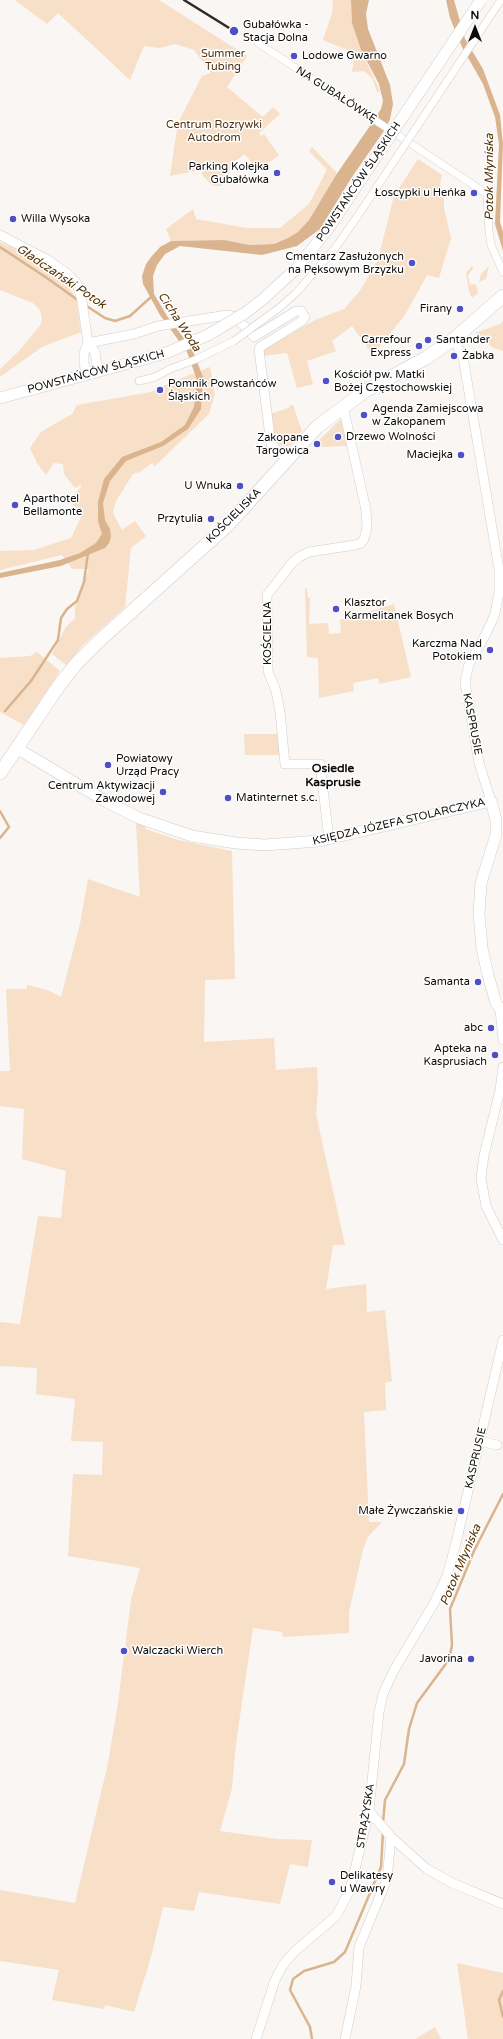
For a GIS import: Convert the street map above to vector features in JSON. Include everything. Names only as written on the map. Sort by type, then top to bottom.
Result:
[{"type":"main road","name":"KOŚCIELISKA","points":[[0,773],[18,749],[58,687],[91,648],[228,525],[317,427],[366,390],[426,358],[454,339],[503,296]]},
{"type":"street","name":"POWSTAŃCÓW ŚLĄSKICH","points":[[0,398],[166,353],[208,334],[245,313],[262,300],[297,268],[328,229],[481,0]]},
{"type":"street","name":"POWSTAŃCÓW ŚLĄSKICH","points":[[139,382],[155,377],[170,369],[197,359],[234,341],[279,308],[296,293],[336,247],[360,214],[501,0]]},
{"type":"street","name":"NA GUBAŁÓWKĘ","points":[[258,43],[487,194],[488,231],[491,245],[503,272]]},
{"type":"street","points":[[0,235],[58,267],[74,279],[80,292],[88,343],[84,353],[84,364],[86,370],[92,374],[97,366],[96,352],[88,343]]},
{"type":"street","points":[[88,343],[134,334],[158,326],[233,315],[254,337],[296,311],[301,311],[304,316],[302,321],[260,347],[259,350],[271,444],[287,459]]},
{"type":"street","name":"KASPRUSIE","points":[[454,339],[463,357],[499,574],[499,592],[495,614],[487,632],[469,664],[465,682],[479,762],[496,820],[496,835],[480,886],[479,914],[482,948],[486,969],[496,1003],[501,1009],[503,1040]]},
{"type":"street","name":"KOŚCIELNA","points":[[329,839],[320,764],[285,764],[280,712],[276,691],[268,671],[267,595],[292,563],[299,557],[308,552],[355,545],[361,543],[364,539],[367,527],[366,510],[343,406]]},
{"type":"street","name":"KSIĘDZA JÓZEFA STOLARCZYKA","points":[[18,749],[124,811],[146,821],[182,833],[216,840],[256,845],[290,844],[329,839],[491,801]]},
{"type":"street","points":[[503,1067],[500,1090],[484,1155],[482,1178],[486,1206],[503,1240]]},
{"type":"street","name":"KASPRUSIE","points":[[447,1576],[503,1340]]},
{"type":"street","points":[[480,1441],[497,1445]]},
{"type":"street","name":"STRĄŻYSKA","points":[[256,2039],[275,1980],[283,1965],[294,1952],[333,1919],[346,1899],[357,1868],[369,1812],[379,1712],[383,1694],[393,1672],[434,1603],[447,1576]]},
{"type":"street","points":[[369,1812],[389,1834],[426,1869],[452,1883],[503,1904]]},
{"type":"street","points":[[345,2039],[356,1986],[358,1947],[387,1879],[389,1834]]},
{"type":"green space","points":[[15,0],[159,0],[247,56],[227,87],[263,117],[273,107],[280,114],[259,133],[261,136],[264,134],[279,155],[258,171],[245,154],[231,164],[227,181],[221,186],[213,186],[203,176],[201,170],[170,176],[178,123],[202,76],[211,73],[194,50],[175,44],[160,48],[144,46],[130,80],[58,13],[47,24]]},
{"type":"green space","points":[[333,0],[351,0],[352,23],[361,50],[380,91],[377,92],[372,78],[364,71],[352,72],[355,53],[323,40],[332,13]]},
{"type":"green space","points":[[312,147],[337,173],[309,220],[298,232],[274,244],[250,245],[224,240],[171,241],[166,229],[193,209],[196,219],[247,228],[280,228],[309,204],[327,170],[309,151]]},
{"type":"green space","points":[[418,159],[442,175],[440,184],[444,194],[444,208],[451,238],[439,278],[427,275],[405,315],[373,355],[352,326],[332,341],[336,351],[307,361],[313,384],[297,388],[287,353],[263,356],[263,350],[315,320],[344,309],[360,291],[378,259],[394,196]]},
{"type":"green space","points":[[0,242],[24,253],[61,276],[76,298],[81,332],[42,347],[0,377],[0,369],[19,351],[41,324],[42,319],[40,310],[33,303],[0,290]]},
{"type":"green space","points":[[472,266],[473,269],[468,275],[470,285],[476,284],[478,293],[472,298],[469,291],[466,273]]},
{"type":"green space","points":[[489,266],[486,279],[479,282],[481,274]]},
{"type":"green space","points":[[503,321],[503,351],[493,348],[475,333],[500,324]]},
{"type":"green space","points":[[210,367],[215,393],[209,414],[155,466],[152,463],[140,472],[133,474],[116,501],[113,513],[122,530],[135,521],[146,536],[131,548],[125,607],[83,645],[66,665],[52,654],[66,627],[75,618],[75,607],[89,569],[72,569],[62,555],[0,570],[0,551],[34,550],[71,538],[82,515],[69,500],[82,486],[80,485],[75,488],[64,474],[63,464],[54,463],[46,475],[37,463],[30,448],[41,432],[72,414],[77,405],[151,392],[157,389],[158,391],[162,391],[162,387],[169,383]]},
{"type":"green space","points":[[290,405],[293,405],[302,431],[288,447],[280,445],[273,438],[269,414],[289,408]]},
{"type":"green space","points":[[341,419],[348,446],[317,447],[321,442],[319,440]]},
{"type":"green space","points":[[305,588],[307,588],[308,598],[310,598],[309,624],[328,623],[329,634],[341,633],[340,619],[345,619],[394,604],[411,677],[379,684],[378,678],[353,683],[354,691],[319,698],[318,658],[307,657]]},
{"type":"green space","points":[[37,652],[60,671],[24,725],[0,712],[0,658],[30,656]]},
{"type":"green space","points":[[244,734],[279,734],[280,755],[245,755]]},
{"type":"green space","points":[[136,823],[145,826],[146,829],[178,840],[232,851],[235,979],[205,980],[204,1042],[274,1038],[276,1070],[317,1067],[318,1088],[316,1114],[345,1245],[333,1245],[326,1289],[366,1284],[367,1312],[385,1310],[392,1381],[385,1383],[386,1410],[364,1412],[369,1522],[382,1522],[368,1537],[363,1549],[349,1612],[349,1633],[283,1637],[282,1632],[253,1628],[236,1743],[232,1788],[220,1831],[277,1839],[312,1840],[308,1867],[290,1864],[280,1904],[199,1892],[194,1911],[163,1907],[151,1957],[134,2012],[105,2005],[104,2009],[52,2000],[59,1970],[0,1961],[0,1890],[75,1903],[108,1763],[118,1703],[131,1600],[140,1568],[68,1556],[73,1474],[102,1475],[103,1442],[71,1441],[75,1399],[36,1394],[37,1368],[0,1366],[0,1322],[20,1324],[38,1216],[61,1218],[66,1171],[22,1159],[24,1109],[0,1106],[0,1071],[10,1071],[6,989],[27,989],[27,985],[47,990],[61,997],[80,924],[88,879],[140,897]]},
{"type":"green space","points":[[457,1963],[503,1973],[503,2039],[468,2039]]},
{"type":"green space","points":[[435,2027],[441,2039],[415,2039]]},
{"type":"shaded area","points":[[351,0],[369,0],[366,14],[368,29],[390,85],[393,104],[390,119],[386,128],[352,177],[320,229],[297,246],[262,255],[180,246],[165,254],[157,265],[153,276],[154,294],[167,316],[192,349],[203,377],[201,409],[188,429],[163,446],[126,461],[110,481],[103,503],[105,520],[110,529],[111,537],[105,548],[61,566],[0,578],[0,573],[60,560],[80,553],[96,543],[102,534],[98,521],[98,502],[104,479],[122,457],[161,442],[185,425],[194,407],[197,380],[187,352],[160,315],[143,284],[142,276],[146,264],[151,257],[160,247],[171,241],[224,240],[250,245],[274,244],[298,232],[309,220],[336,175],[381,109],[383,101],[379,84],[361,50],[352,23]]},
{"type":"shaded area","points":[[446,0],[454,0],[465,39],[483,69],[500,115],[503,144],[500,222],[503,232],[503,251],[495,224],[499,144],[495,117],[483,84],[462,47],[450,18]]},
{"type":"waterway","name":"Gładczański Potok","points":[[0,247],[79,301]]},
{"type":"waterway","name":"Gładczański Potok","points":[[85,305],[105,318],[115,321],[130,316],[151,297]]},
{"type":"waterway","points":[[5,711],[31,681],[58,640],[61,618],[67,609],[77,601],[84,582],[88,553]]},
{"type":"waterway","points":[[0,811],[9,827],[0,838]]},
{"type":"waterway","name":"Potok Młyniska","points":[[383,1823],[385,1800],[404,1764],[409,1729],[417,1703],[445,1665],[450,1655],[452,1645],[450,1609],[474,1551],[503,1494]]},
{"type":"waterway","name":"Potok Młyniska","points":[[312,2039],[310,2027],[290,1990],[293,1979],[304,1971],[334,1962],[345,1952],[381,1867],[383,1832]]},
{"type":"waterway","points":[[503,1991],[499,2000],[503,2017]]},
{"type":"railway","points":[[184,0],[234,31]]},
{"type":"place","name":"Gubałówka - Stacja Dolna","points":[[234,31]]},
{"type":"place","name":"Lodowe Gwarno","points":[[294,56]]},
{"type":"place","name":"Parking Kolejka Gubałówka","points":[[277,173]]},
{"type":"place","name":"Łoscypki u Heńka","points":[[474,193]]},
{"type":"place","name":"Willa Wysoka","points":[[13,219]]},
{"type":"place","name":"Cmentarz Zasłużonych na Pęksowym Brzyzku","points":[[412,263]]},
{"type":"place","name":"Firany","points":[[460,309]]},
{"type":"place","name":"Santander","points":[[428,340]]},
{"type":"place","name":"Carrefour Express","points":[[419,346]]},
{"type":"place","name":"Żabka","points":[[454,356]]},
{"type":"place","name":"Kościół pw. Matki Bożej Częstochowskiej","points":[[326,381]]},
{"type":"place","name":"Pomnik Powstańców Śląskich","points":[[160,390]]},
{"type":"place","name":"Agenda Zamiejscowa w Zakopanem","points":[[364,415]]},
{"type":"place","name":"Drzewo Wolności","points":[[338,437]]},
{"type":"place","name":"Zakopane Targowica","points":[[317,444]]},
{"type":"place","name":"Maciejka","points":[[461,455]]},
{"type":"place","name":"U Wnuka","points":[[240,486]]},
{"type":"place","name":"Aparthotel Bellamonte","points":[[15,505]]},
{"type":"place","name":"Przytulia","points":[[211,519]]},
{"type":"place","name":"Klasztor Karmelitanek Bosych","points":[[336,609]]},
{"type":"place","name":"Karczma Nad Potokiem","points":[[490,650]]},
{"type":"place","name":"Powiatowy Urząd Pracy","points":[[108,765]]},
{"type":"place","name":"Centrum Aktywizacji Zawodowej","points":[[163,792]]},
{"type":"place","name":"Matinternet s.c.","points":[[228,798]]},
{"type":"place","name":"Samanta","points":[[478,982]]},
{"type":"place","name":"abc","points":[[491,1028]]},
{"type":"place","name":"Apteka na Kasprusiach","points":[[495,1055]]},
{"type":"place","name":"Małe Żywczańskie","points":[[461,1511]]},
{"type":"place","name":"Walczacki Wierch","points":[[124,1651]]},
{"type":"place","name":"Javorina","points":[[471,1659]]},
{"type":"place","name":"Delikatesy u Wawry","points":[[332,1882]]},
{"type":"district","name":"Osiedle Kasprusie","points":[[333,776]]},
{"type":"park label","name":"Summer Tubing","points":[[223,60]]},
{"type":"park label","name":"Centrum Rozrywki Autodrom","points":[[214,131]]},
{"type":"water label","name":"Cicha Woda","points":[[179,322]]}]
